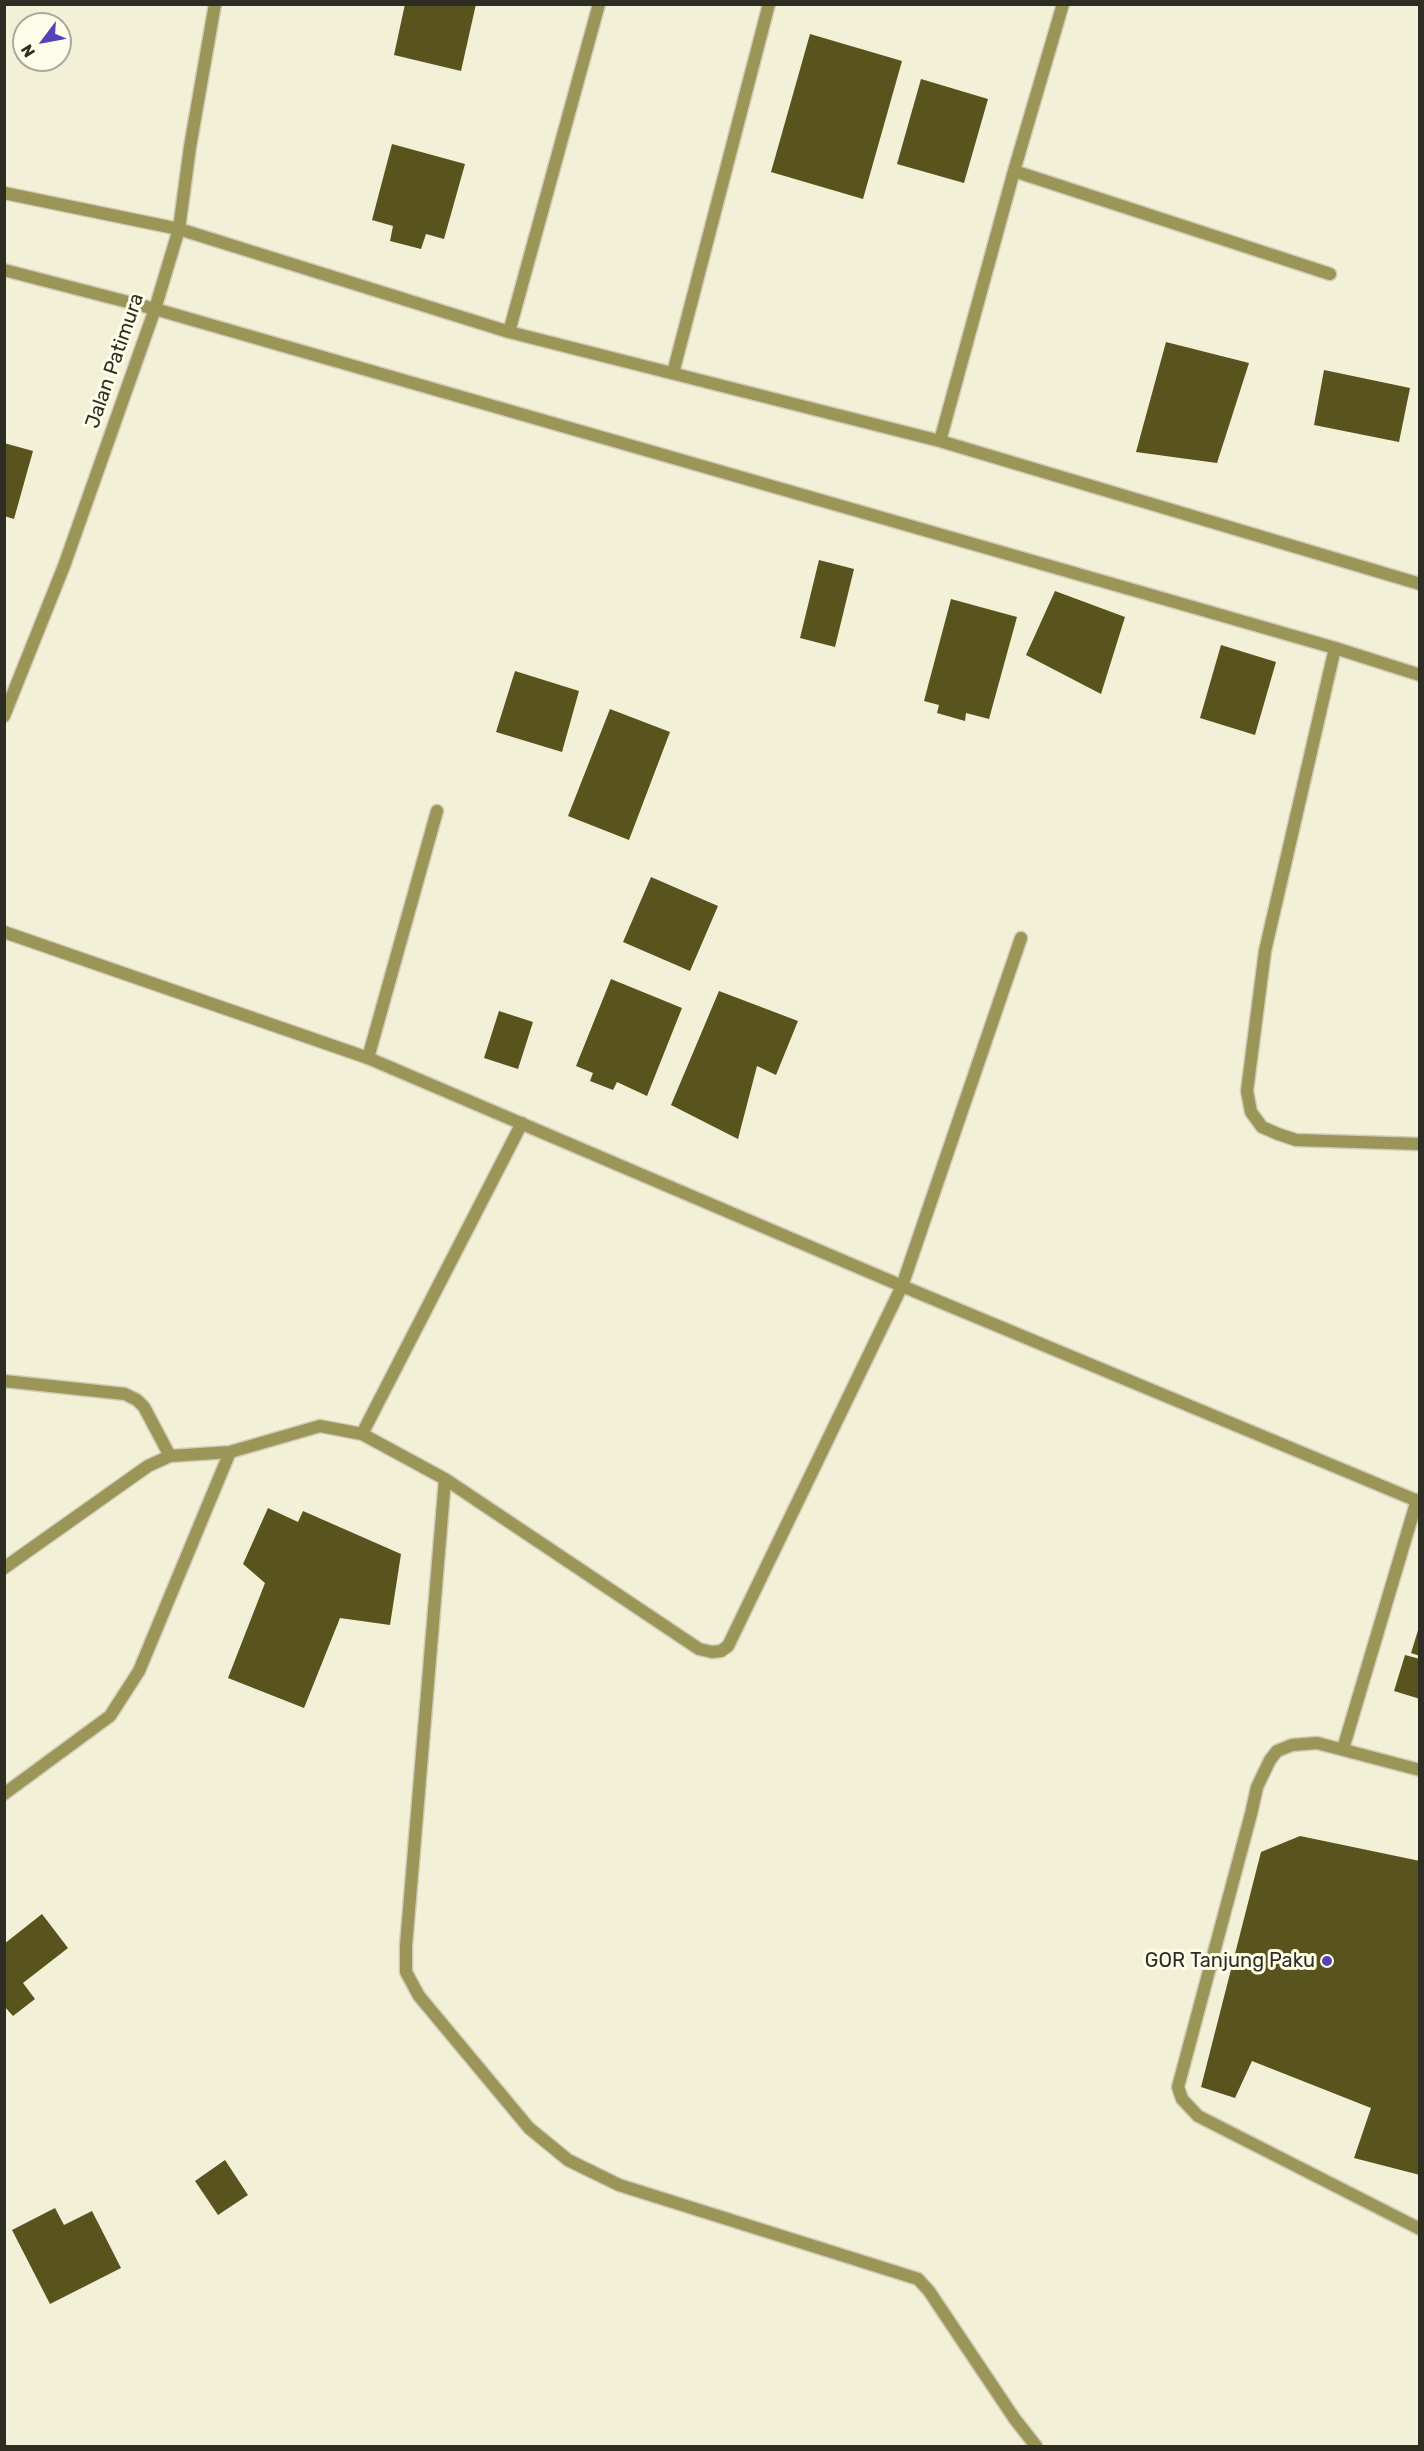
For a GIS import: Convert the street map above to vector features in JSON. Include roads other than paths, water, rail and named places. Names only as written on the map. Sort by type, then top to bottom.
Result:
[{"type":"street","name":"Jalan Patimura","points":[[4,716],[64,566],[155,309],[179,229],[190,147],[215,4]]},
{"type":"street","points":[[509,332],[599,4]]},
{"type":"street","points":[[673,373],[769,4]]},
{"type":"street","points":[[940,441],[1014,171],[1063,4]]},
{"type":"street","points":[[1014,171],[1330,274]]},
{"type":"street","points":[[4,193],[179,229],[509,332],[940,441],[1419,584]]},
{"type":"street","points":[[4,270],[155,309],[1335,648],[1419,675]]},
{"type":"street","points":[[1335,648],[1265,951],[1247,1091],[1251,1112],[1262,1127],[1296,1140],[1419,1144]]},
{"type":"street","points":[[368,1058],[437,811]]},
{"type":"street","points":[[4,932],[368,1058],[902,1286],[1418,1501],[1343,1749]]},
{"type":"street","points":[[4,1568],[148,1466],[170,1456],[230,1452],[320,1426],[362,1434],[445,1479],[699,1649],[712,1652],[721,1651],[728,1646],[902,1286],[1021,938]]},
{"type":"street","points":[[362,1434],[522,1123]]},
{"type":"street","points":[[4,1382],[125,1394],[137,1400],[144,1407],[170,1456]]},
{"type":"street","points":[[4,1794],[110,1716],[139,1671],[230,1452]]},
{"type":"street","points":[[445,1479],[406,1946],[406,1972],[419,1996],[529,2128],[568,2160],[619,2185],[918,2279],[929,2291],[1014,2418],[1036,2446]]},
{"type":"street","points":[[1419,1770],[1317,1743],[1292,1744],[1277,1751],[1257,1786],[1178,2087],[1182,2099],[1198,2116],[1419,2229]]},
{"type":"place","name":"GOR Tanjung Paku","points":[[1327,1961]]}]
